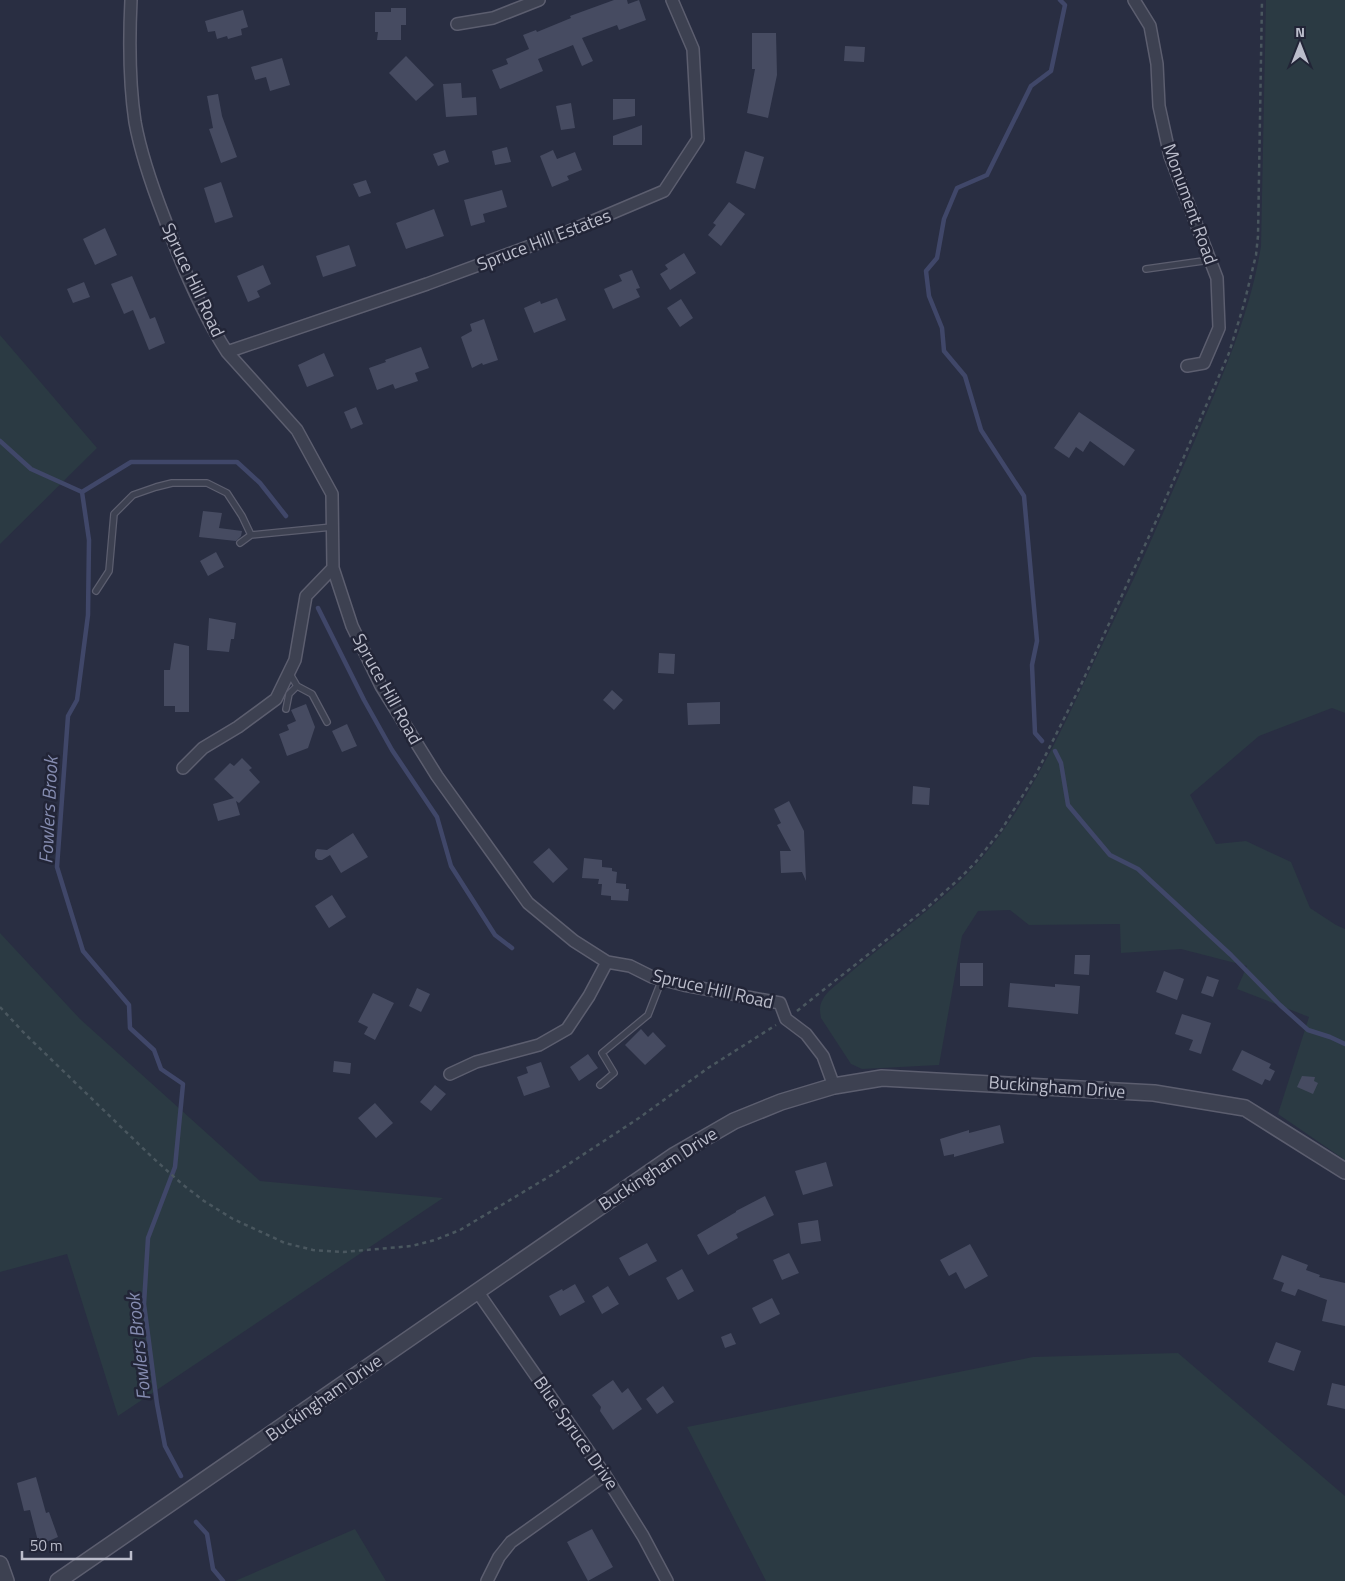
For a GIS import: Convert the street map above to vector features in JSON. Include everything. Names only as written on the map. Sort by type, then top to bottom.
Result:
[{"type":"street","name":"Spruce Hill Road","points":[[131,0],[129,52],[136,124],[155,194],[187,276],[227,352],[297,430],[332,494],[333,568],[352,626],[381,686],[437,776],[528,903],[574,941],[607,962],[630,966],[662,979],[780,1004],[786,1019],[806,1034],[818,1049],[828,1066],[834,1086]]},
{"type":"street","points":[[457,24],[493,18],[539,0]]},
{"type":"street","name":"Spruce Hill Estates","points":[[227,352],[427,284],[560,235],[664,191],[698,139],[693,49],[672,0]]},
{"type":"street","name":"Monument Road","points":[[1134,0],[1150,26],[1156,64],[1159,106],[1170,156],[1217,278],[1219,328],[1204,363],[1187,366]]},
{"type":"street","points":[[184,768],[203,748],[238,728],[276,698],[295,660],[306,596],[333,568]]},
{"type":"street","points":[[450,1074],[476,1062],[539,1045],[567,1028],[589,996],[607,962]]},
{"type":"street","name":"Buckingham Drive","points":[[58,1581],[221,1470],[637,1180],[693,1144],[757,1111],[788,1100],[834,1086],[882,1078],[1154,1093],[1245,1108],[1345,1172]]},
{"type":"street","name":"Blue Spruce Drive","points":[[477,1291],[606,1475],[643,1536],[667,1581]]},
{"type":"street","points":[[487,1581],[499,1557],[511,1542],[606,1475]]},
{"type":"lane","points":[[1146,269],[1210,260]]},
{"type":"lane","points":[[96,591],[109,572],[114,514],[133,495],[172,483],[207,483],[227,493],[242,516],[251,535]]},
{"type":"lane","points":[[240,543],[251,535],[332,527]]},
{"type":"lane","points":[[289,672],[297,686],[312,694],[327,722]]},
{"type":"lane","points":[[286,708],[289,694],[297,686]]},
{"type":"lane","points":[[600,1085],[614,1073],[602,1053],[648,1015],[662,979]]},
{"type":"path","points":[[0,1007],[25,1034],[153,1158],[204,1201],[232,1219],[285,1243],[312,1250],[344,1252],[412,1246],[436,1240],[460,1230],[555,1173],[639,1118],[708,1068],[786,1019],[823,991],[928,906],[975,862],[1015,810],[1043,763],[1156,521],[1225,361],[1244,304],[1256,255],[1258,236],[1262,0]]},
{"type":"shaded area","points":[[1266,0],[1345,0],[1345,713],[1332,708],[1259,736],[1190,795],[1216,844],[1246,841],[1291,862],[1310,908],[1345,929],[1345,1160],[1278,1114],[1309,1017],[1237,989],[1247,966],[1181,949],[1121,953],[1120,924],[1029,925],[1010,910],[978,911],[962,936],[939,1065],[862,1069],[851,1064],[821,1018],[820,1011],[821,1003],[829,991],[953,888],[973,868],[1007,825],[1022,803],[1061,731],[1151,541],[1225,369],[1250,297],[1256,272],[1261,246]]},
{"type":"shaded area","points":[[0,335],[97,448],[0,544]]},
{"type":"shaded area","points":[[0,933],[80,1019],[260,1181],[443,1198],[118,1416],[67,1254],[0,1272]]},
{"type":"shaded area","points":[[1178,1353],[1345,1496],[1345,1581],[766,1581],[687,1427],[1033,1357]]},
{"type":"shaded area","points":[[355,1529],[386,1581],[235,1581]]},
{"type":"building","points":[[614,0],[627,0],[628,4],[639,0],[646,20],[619,30],[617,25],[582,38],[593,61],[582,66],[573,45],[538,59],[543,71],[500,89],[492,70],[508,64],[506,59],[529,49],[523,35],[536,30],[537,32],[571,18],[570,16]]},
{"type":"building","points":[[391,8],[406,8],[406,25],[401,25],[401,40],[377,40],[378,32],[375,32],[375,12],[391,12]]},
{"type":"building","points":[[243,10],[248,27],[241,29],[242,35],[228,39],[227,36],[217,39],[215,31],[208,32],[205,21]]},
{"type":"building","points":[[752,33],[776,33],[777,75],[768,118],[747,113],[755,69],[752,69]]},
{"type":"building","points":[[845,46],[865,47],[864,62],[844,61]]},
{"type":"building","points":[[406,56],[434,85],[416,101],[389,73]]},
{"type":"building","points":[[282,58],[290,85],[270,91],[266,77],[255,80],[251,67]]},
{"type":"building","points":[[461,83],[462,98],[476,97],[477,115],[446,117],[443,84]]},
{"type":"building","points":[[218,94],[222,116],[237,157],[221,163],[209,129],[213,128],[207,96]]},
{"type":"building","points":[[613,99],[635,99],[635,116],[613,120]]},
{"type":"building","points":[[571,103],[575,128],[561,130],[556,106]]},
{"type":"building","points":[[642,125],[642,145],[613,145],[613,136]]},
{"type":"building","points":[[507,147],[511,162],[495,165],[492,151]]},
{"type":"building","points":[[445,150],[449,162],[438,166],[433,154]]},
{"type":"building","points":[[553,150],[557,159],[575,152],[582,170],[567,176],[569,180],[552,187],[540,156]]},
{"type":"building","points":[[745,151],[764,157],[755,189],[736,183]]},
{"type":"building","points":[[366,180],[371,193],[359,197],[353,184]]},
{"type":"building","points":[[221,182],[233,217],[215,223],[204,188]]},
{"type":"building","points":[[502,190],[507,207],[483,214],[485,222],[471,226],[464,200]]},
{"type":"building","points":[[729,202],[745,214],[721,246],[708,235],[716,225],[713,223]]},
{"type":"building","points":[[434,209],[444,236],[406,249],[396,223]]},
{"type":"building","points":[[105,228],[117,255],[95,265],[83,239]]},
{"type":"building","points":[[349,245],[356,266],[323,277],[316,256]]},
{"type":"building","points":[[684,253],[696,273],[670,290],[660,274],[668,269],[665,265]]},
{"type":"building","points":[[263,265],[271,284],[257,291],[260,297],[248,302],[237,276]]},
{"type":"building","points":[[632,270],[640,288],[636,289],[640,297],[613,309],[604,289],[622,281],[619,275]]},
{"type":"building","points":[[132,276],[150,319],[155,317],[165,343],[149,350],[133,310],[124,314],[111,284]]},
{"type":"building","points":[[84,282],[90,297],[73,303],[67,289]]},
{"type":"building","points":[[557,298],[566,320],[534,333],[524,308],[540,301],[541,304]]},
{"type":"building","points":[[681,299],[693,318],[680,327],[667,308]]},
{"type":"building","points":[[484,319],[498,360],[483,365],[482,363],[472,368],[461,337],[472,331],[470,324]]},
{"type":"building","points":[[421,347],[429,368],[415,373],[418,381],[395,389],[393,384],[377,390],[369,368]]},
{"type":"building","points":[[324,353],[334,376],[307,387],[298,365]]},
{"type":"building","points":[[356,407],[363,424],[351,429],[344,412]]},
{"type":"building","points":[[1079,412],[1135,450],[1124,466],[1090,441],[1083,452],[1076,447],[1069,458],[1054,448]]},
{"type":"building","points":[[203,511],[222,513],[219,528],[242,531],[241,536],[236,541],[199,537]]},
{"type":"building","points":[[216,552],[224,567],[208,576],[200,561]]},
{"type":"building","points":[[209,618],[236,623],[234,639],[231,639],[229,652],[207,650]]},
{"type":"building","points":[[174,643],[189,646],[189,712],[175,712],[175,706],[164,706],[164,670],[170,670]]},
{"type":"building","points":[[659,653],[675,654],[674,674],[658,673]]},
{"type":"building","points":[[612,690],[623,700],[614,710],[603,700]]},
{"type":"building","points":[[720,702],[720,724],[688,725],[687,703]]},
{"type":"building","points":[[306,704],[315,727],[308,748],[287,756],[279,734],[289,730],[287,725],[296,721],[291,710]]},
{"type":"building","points":[[347,724],[357,746],[342,752],[332,731]]},
{"type":"building","points":[[242,758],[252,768],[249,770],[260,782],[239,803],[236,801],[240,815],[218,821],[213,804],[234,798],[214,779],[230,763],[234,766]]},
{"type":"building","points":[[913,786],[930,788],[929,805],[912,804]]},
{"type":"building","points":[[789,801],[804,831],[806,881],[802,872],[781,873],[780,851],[791,851],[777,825],[781,823],[774,809]]},
{"type":"building","points":[[353,833],[368,857],[341,873],[330,855],[322,860],[318,860],[315,857],[317,849],[327,850]]},
{"type":"building","points":[[549,848],[568,869],[553,883],[533,862]]},
{"type":"building","points":[[584,858],[602,860],[602,867],[612,868],[612,871],[617,872],[616,883],[626,884],[626,889],[629,889],[628,901],[611,900],[611,896],[601,895],[602,884],[598,884],[599,879],[582,878]]},
{"type":"building","points":[[332,895],[346,917],[329,928],[315,906]]},
{"type":"building","points":[[1075,955],[1090,955],[1089,975],[1074,974]]},
{"type":"building","points":[[960,963],[983,963],[983,986],[960,986]]},
{"type":"building","points":[[1164,971],[1184,979],[1177,1000],[1156,992]]},
{"type":"building","points":[[1207,976],[1219,980],[1213,997],[1201,993]]},
{"type":"building","points":[[1010,983],[1055,987],[1055,984],[1080,986],[1078,1014],[1008,1007]]},
{"type":"building","points":[[417,988],[430,994],[421,1012],[409,1006]]},
{"type":"building","points":[[373,993],[394,1003],[375,1040],[364,1034],[368,1027],[358,1022]]},
{"type":"building","points":[[1182,1014],[1211,1023],[1201,1054],[1189,1050],[1193,1040],[1175,1034]]},
{"type":"building","points":[[641,1029],[648,1037],[653,1032],[666,1046],[645,1065],[625,1045]]},
{"type":"building","points":[[1242,1050],[1271,1064],[1269,1068],[1275,1071],[1270,1081],[1265,1079],[1262,1085],[1232,1070]]},
{"type":"building","points":[[588,1054],[598,1068],[579,1081],[570,1067]]},
{"type":"building","points":[[334,1061],[351,1063],[350,1074],[333,1072]]},
{"type":"building","points":[[541,1062],[550,1087],[524,1096],[517,1077],[528,1073],[526,1067]]},
{"type":"building","points":[[1302,1076],[1315,1077],[1314,1081],[1318,1083],[1313,1094],[1297,1087]]},
{"type":"building","points":[[435,1085],[446,1094],[431,1111],[420,1102]]},
{"type":"building","points":[[375,1103],[393,1123],[376,1138],[358,1118]]},
{"type":"building","points":[[1000,1125],[1004,1143],[954,1157],[954,1154],[944,1156],[940,1139],[969,1130],[969,1133]]},
{"type":"building","points":[[826,1162],[833,1186],[803,1195],[795,1171]]},
{"type":"building","points":[[765,1196],[774,1215],[736,1234],[738,1238],[708,1255],[697,1235]]},
{"type":"building","points":[[818,1220],[821,1241],[801,1244],[798,1223]]},
{"type":"building","points":[[647,1243],[657,1261],[629,1276],[619,1258]]},
{"type":"building","points":[[970,1244],[988,1276],[965,1289],[956,1272],[949,1276],[940,1260]]},
{"type":"building","points":[[789,1253],[799,1273],[782,1280],[773,1260]]},
{"type":"building","points":[[1282,1255],[1308,1265],[1306,1270],[1320,1275],[1319,1277],[1345,1283],[1345,1326],[1322,1321],[1327,1300],[1298,1289],[1295,1296],[1281,1291],[1284,1283],[1273,1279]]},
{"type":"building","points":[[682,1269],[694,1291],[678,1300],[666,1278]]},
{"type":"building","points":[[575,1284],[585,1302],[560,1316],[549,1296]]},
{"type":"building","points":[[608,1286],[619,1304],[602,1314],[592,1296]]},
{"type":"building","points":[[772,1298],[780,1314],[760,1324],[752,1308]]},
{"type":"building","points":[[731,1333],[736,1344],[725,1348],[721,1337]]},
{"type":"building","points":[[1276,1342],[1301,1351],[1294,1371],[1268,1362]]},
{"type":"building","points":[[613,1380],[622,1393],[628,1388],[642,1409],[613,1430],[600,1411],[601,1407],[592,1395]]},
{"type":"building","points":[[1332,1383],[1345,1386],[1345,1409],[1327,1405]]},
{"type":"building","points":[[663,1386],[674,1402],[657,1414],[646,1399]]},
{"type":"building","points":[[36,1477],[46,1513],[49,1512],[58,1537],[39,1545],[30,1510],[24,1511],[17,1483]]},
{"type":"building","points":[[592,1529],[613,1567],[588,1581],[567,1542]]},
{"type":"waterway","points":[[1042,741],[1035,733],[1032,665],[1037,641],[1024,496],[981,430],[965,376],[944,351],[942,328],[929,296],[926,271],[937,258],[944,219],[957,188],[987,175],[1031,86],[1051,71],[1065,5],[1060,0]]},
{"type":"waterway","name":"Fowlers Brook","points":[[0,441],[31,469],[82,492]]},
{"type":"waterway","points":[[82,492],[131,462],[237,462],[260,483],[286,516]]},
{"type":"waterway","name":"Fowlers Brook","points":[[82,492],[89,540],[88,615],[77,700],[68,716],[57,867],[83,951],[129,1005],[130,1028],[154,1050],[161,1069],[183,1084],[175,1167],[148,1238],[144,1304],[157,1404],[165,1446],[181,1476]]},
{"type":"waterway","points":[[318,608],[364,700],[392,750],[437,817],[451,866],[495,935],[512,948]]},
{"type":"waterway","points":[[1055,751],[1061,763],[1068,805],[1110,855],[1138,869],[1231,955],[1280,1005],[1308,1030],[1345,1044]]},
{"type":"waterway","name":"Fowlers Brook","points":[[196,1522],[207,1534],[213,1569],[223,1581]]}]
